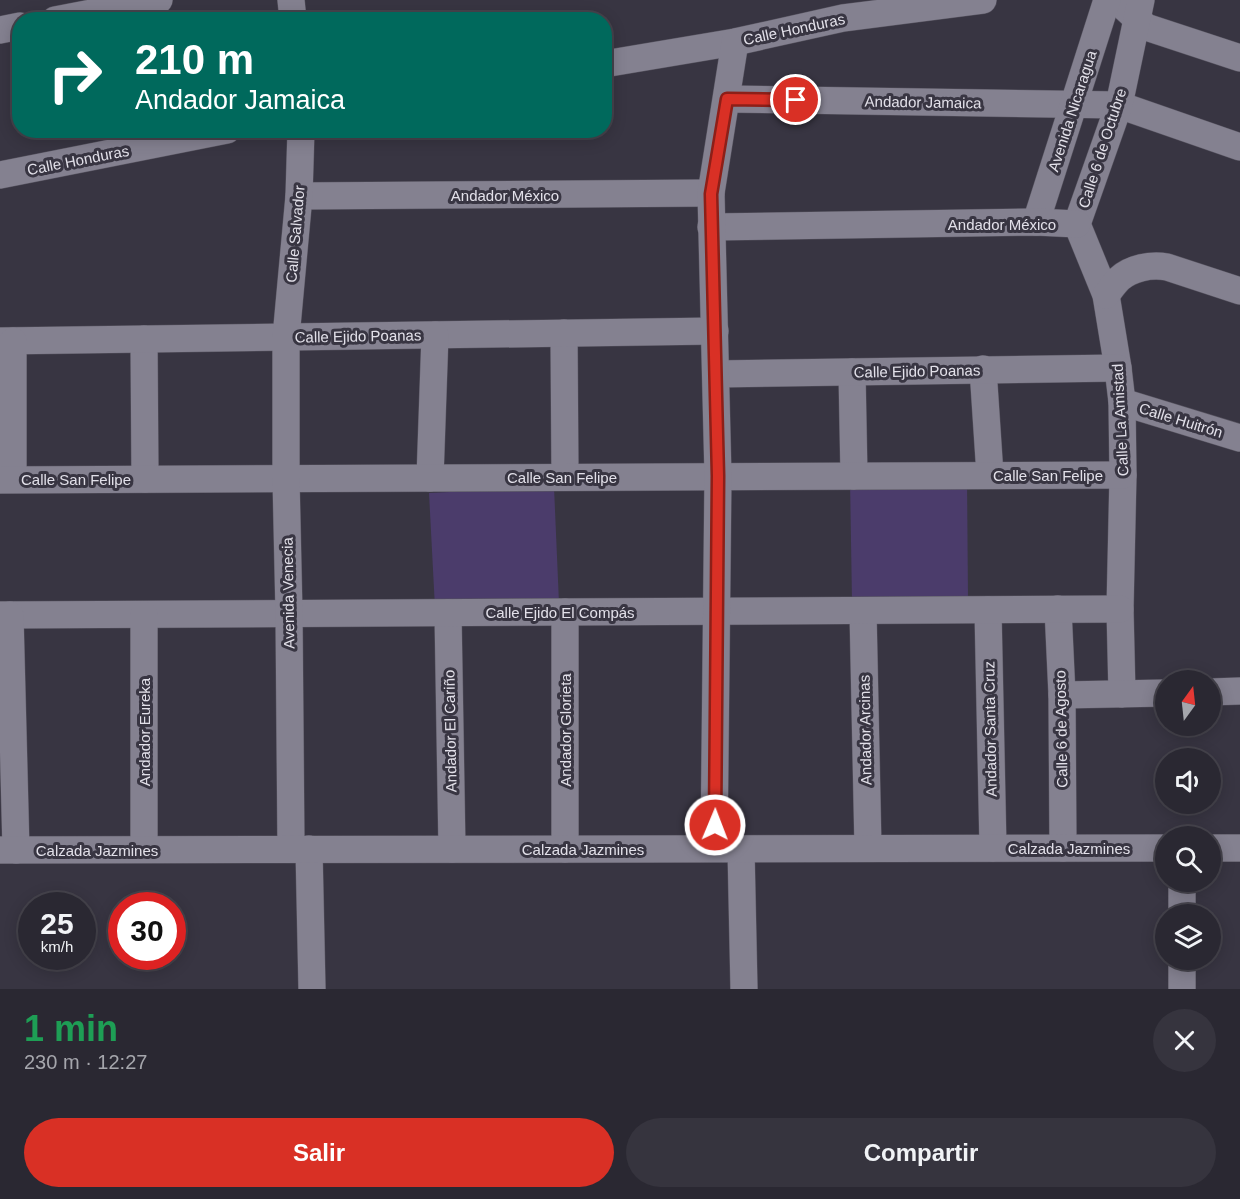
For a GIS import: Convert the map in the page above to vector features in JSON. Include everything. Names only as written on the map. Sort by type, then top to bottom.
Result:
[{"type":"street","points":[[97,12],[159,0]]},
{"type":"street","name":"Calle Honduras","points":[[612,63],[735,42],[841,9],[984,0]]},
{"type":"street","name":"Avenida Nicaragua","points":[[1036,222],[1107,0]]},
{"type":"street","points":[[1132,6],[1146,27],[1240,58]]},
{"type":"street","name":"Calle 6 de Octubre","points":[[1077,224],[1119,105],[1132,6]]},
{"type":"street","points":[[714,848],[718,476],[711,194],[735,42]]},
{"type":"street","name":"Andador Jamaica","points":[[727,99],[1119,105],[1240,147]]},
{"type":"street","name":"Calle Honduras","points":[[0,175],[187,138]]},
{"type":"street","name":"Calle Salvador","points":[[286,337],[299,196],[301,138]]},
{"type":"street","name":"Andador México","points":[[299,196],[711,194]]},
{"type":"street","name":"Andador México","points":[[711,227],[1036,222],[1077,224]]},
{"type":"street","name":"Calle La Amistad","points":[[1077,224],[1106,295],[1122,402],[1120,609],[1122,694]]},
{"type":"street","points":[[1106,295],[1120,278],[1137,269],[1156,265],[1240,291]]},
{"type":"street","name":"Calle Ejido Poanas","points":[[6,341],[715,332]]},
{"type":"street","points":[[564,333],[565,477]]},
{"type":"street","points":[[430,478],[435,335]]},
{"type":"street","name":"Avenida Venecia","points":[[286,337],[289,614],[300,849],[312,989]]},
{"type":"street","points":[[144,339],[145,479]]},
{"type":"street","points":[[6,341],[6,480]]},
{"type":"street","name":"Calle Ejido Poanas","points":[[716,374],[1118,368]]},
{"type":"street","points":[[983,369],[990,476]]},
{"type":"street","points":[[852,372],[854,476]]},
{"type":"street","name":"Calle Huitrón","points":[[1122,402],[1240,438]]},
{"type":"street","name":"Calle San Felipe","points":[[6,480],[1123,475]]},
{"type":"street","name":"Calle 6 de Agosto","points":[[1058,609],[1062,695],[1063,848]]},
{"type":"street","name":"Calle Ejido El Compás","points":[[5,615],[1120,609]]},
{"type":"street","name":"Andador Santa Cruz","points":[[988,610],[993,848]]},
{"type":"street","name":"Andador Arcinas","points":[[863,611],[868,848]]},
{"type":"street","name":"Andador Glorieta","points":[[565,612],[565,849]]},
{"type":"street","name":"Andador El Cariño","points":[[448,613],[452,849]]},
{"type":"street","points":[[5,615],[8,850]]},
{"type":"street","name":"Andador Eureka","points":[[144,615],[144,849]]},
{"type":"street","points":[[1221,692],[1240,691]]},
{"type":"street","points":[[1062,695],[1155,693]]},
{"type":"street","name":"Calzada Jazmines","points":[[8,850],[1155,848]]},
{"type":"street","points":[[1221,848],[1240,848]]},
{"type":"street","points":[[741,849],[744,989]]},
{"type":"street","points":[[1182,970],[1182,989]]},
{"type":"shaded area","points":[[967,477],[968,600],[852,601],[850,479]]},
{"type":"shaded area","points":[[554,487],[559,603],[435,608],[429,493]]},
{"type":"route","points":[[715,825],[718,476],[711,194],[727,99],[796,100]]}]
